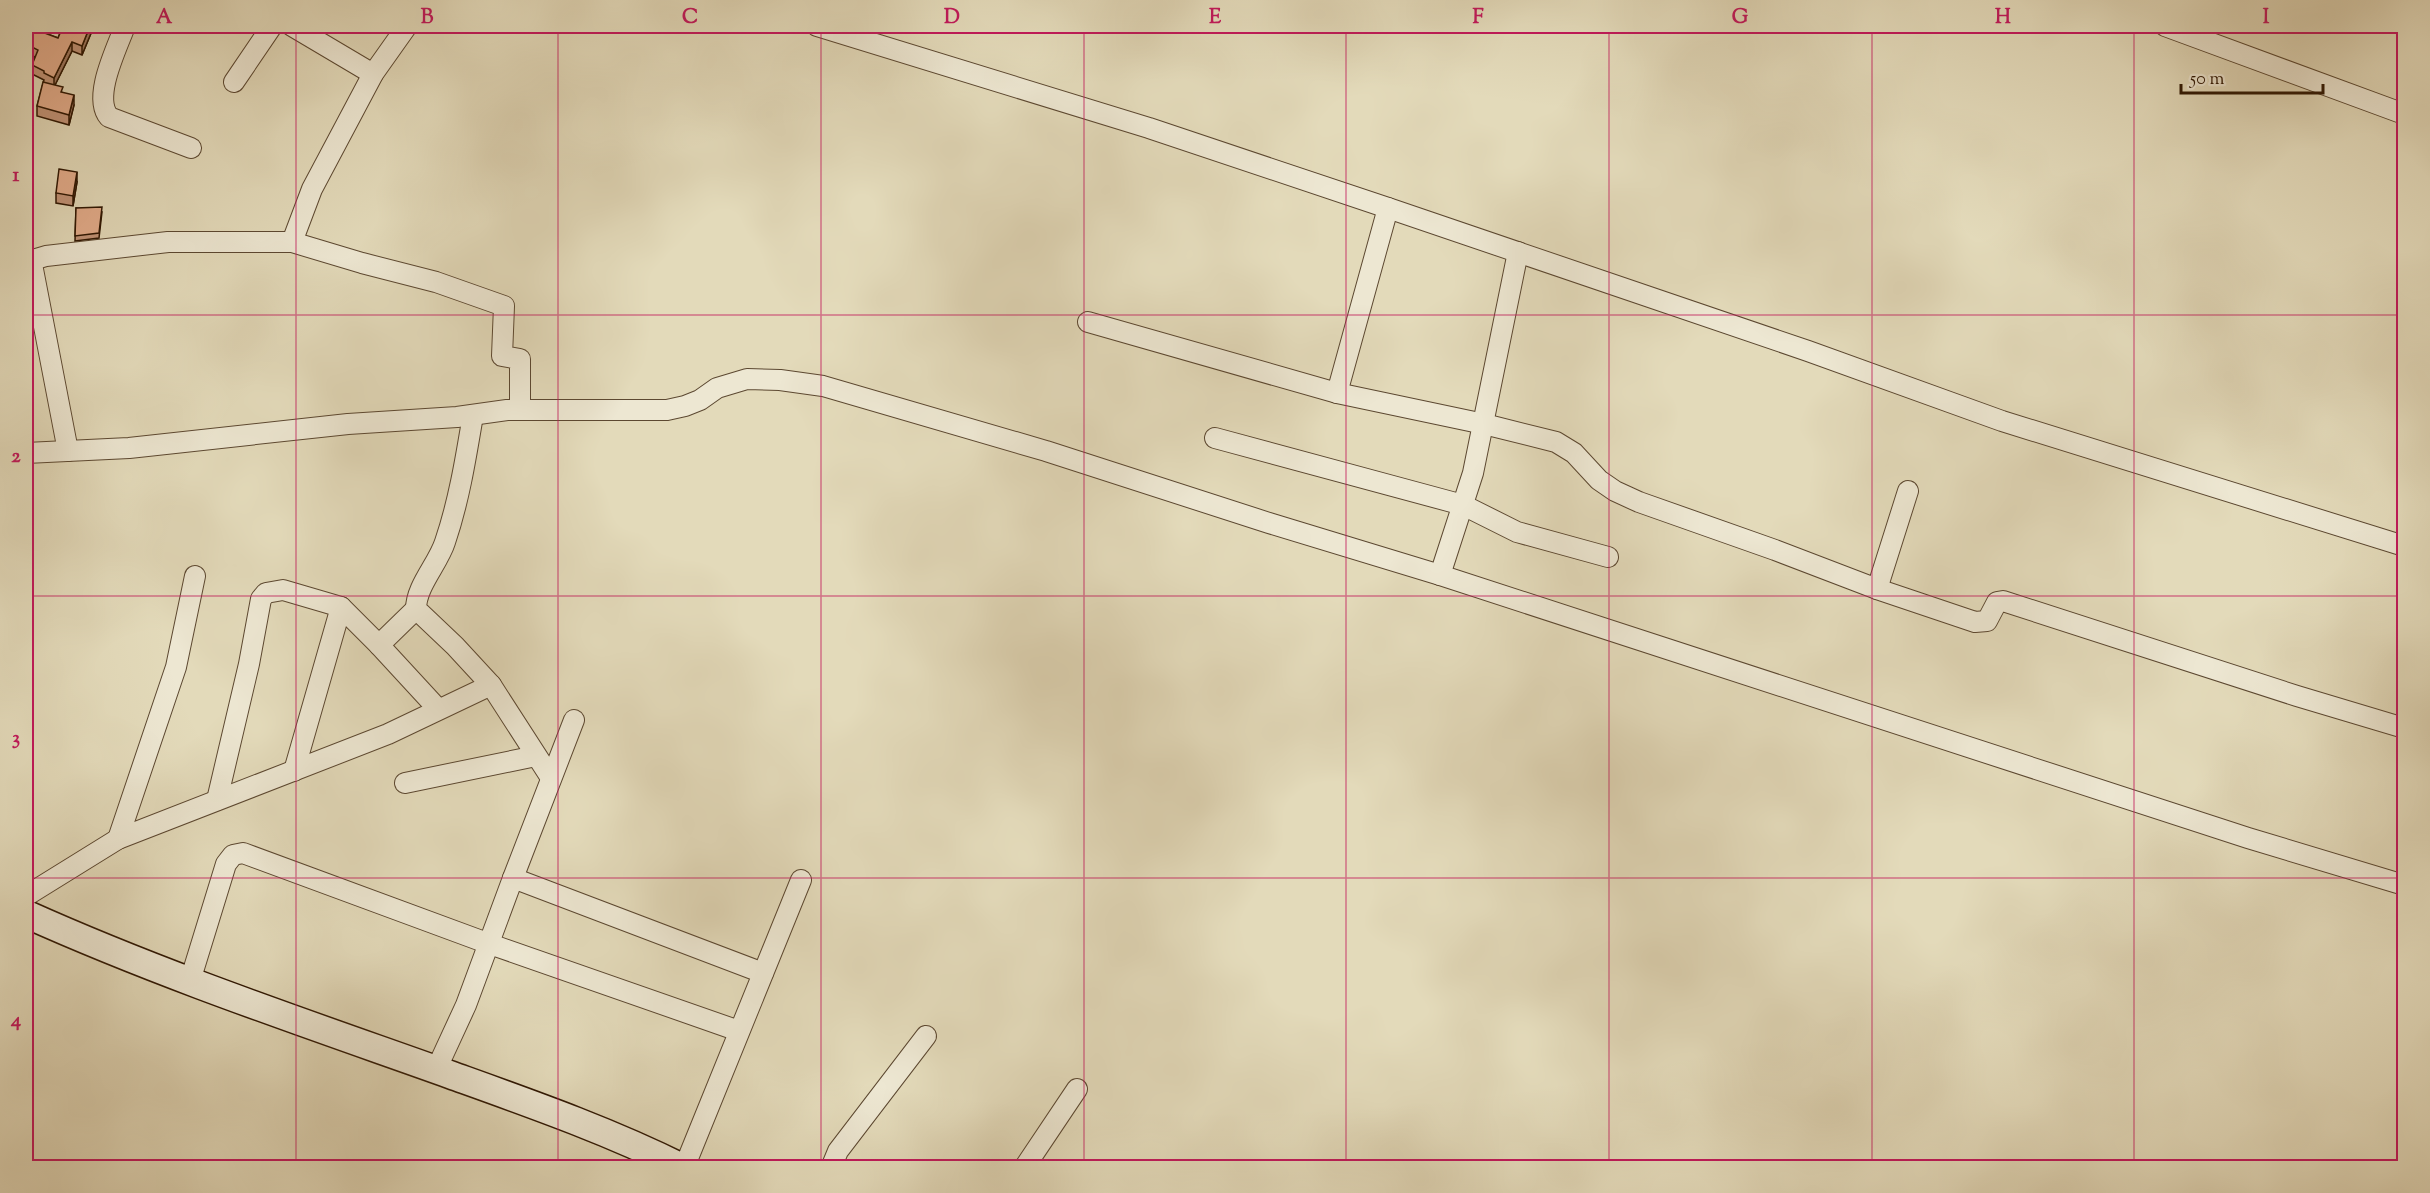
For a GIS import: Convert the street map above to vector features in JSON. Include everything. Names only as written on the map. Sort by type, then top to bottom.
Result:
[{"type":"street","points":[[125,26],[102,92],[103,110],[109,117],[191,148]]},
{"type":"street","points":[[234,82],[272,26]]},
{"type":"street","points":[[292,26],[374,74]]},
{"type":"street","points":[[292,242],[312,189],[374,74],[407,26]]},
{"type":"street","points":[[817,26],[1149,128],[1808,351],[2002,421],[2404,546]]},
{"type":"street","points":[[2165,26],[2404,114]]},
{"type":"street","points":[[1337,393],[1388,208]]},
{"type":"street","points":[[68,451],[28,260],[168,242],[292,242],[436,282],[504,306],[502,356],[520,359],[520,410]]},
{"type":"street","points":[[1440,575],[1473,473],[1518,252]]},
{"type":"street","points":[[1088,322],[1337,393],[1484,424],[1556,442],[1574,453],[1607,486],[1639,502],[1877,589],[1982,623],[1991,616],[1997,602],[2010,603],[2297,696],[2404,728]]},
{"type":"street","points":[[26,453],[129,448],[348,424],[520,410],[667,410],[700,400],[717,387],[747,379],[780,380],[823,386],[1046,451],[1440,575],[2248,838],[2404,885]]},
{"type":"street","points":[[379,645],[416,609],[416,600],[441,553],[474,415]]},
{"type":"street","points":[[1215,438],[1463,505],[1517,532],[1608,556]]},
{"type":"street","points":[[1877,589],[1908,491]]},
{"type":"street","points":[[118,838],[176,667],[195,576]]},
{"type":"street","points":[[217,800],[249,664],[261,599],[266,592],[283,590],[340,607],[438,709]]},
{"type":"street","points":[[294,771],[340,607]]},
{"type":"street","points":[[416,609],[455,646],[491,686],[551,778]]},
{"type":"street","points":[[26,896],[118,838],[387,734],[491,686]]},
{"type":"street","points":[[436,1070],[466,1005],[487,943],[574,720]]},
{"type":"street","points":[[405,783],[536,756]]},
{"type":"street","points":[[190,981],[226,864],[233,855],[243,853],[487,943],[739,1031]]},
{"type":"street","points":[[513,878],[763,973]]},
{"type":"street","points":[[26,914],[190,981],[641,1147],[683,1167],[801,880]]},
{"type":"street","points":[[831,1167],[838,1151],[926,1036]]},
{"type":"street","points":[[1024,1167],[1077,1089]]},
{"type":"building","points":[[26,26],[58,38],[63,26],[90,26],[82,46],[72,42],[54,78],[32,65],[38,50],[26,44]]},
{"type":"building","points":[[43,82],[63,87],[61,92],[74,95],[69,115],[37,106]]},
{"type":"building","points":[[59,169],[77,172],[73,196],[56,193]]},
{"type":"building","points":[[102,207],[99,233],[75,236],[76,208]]}]
